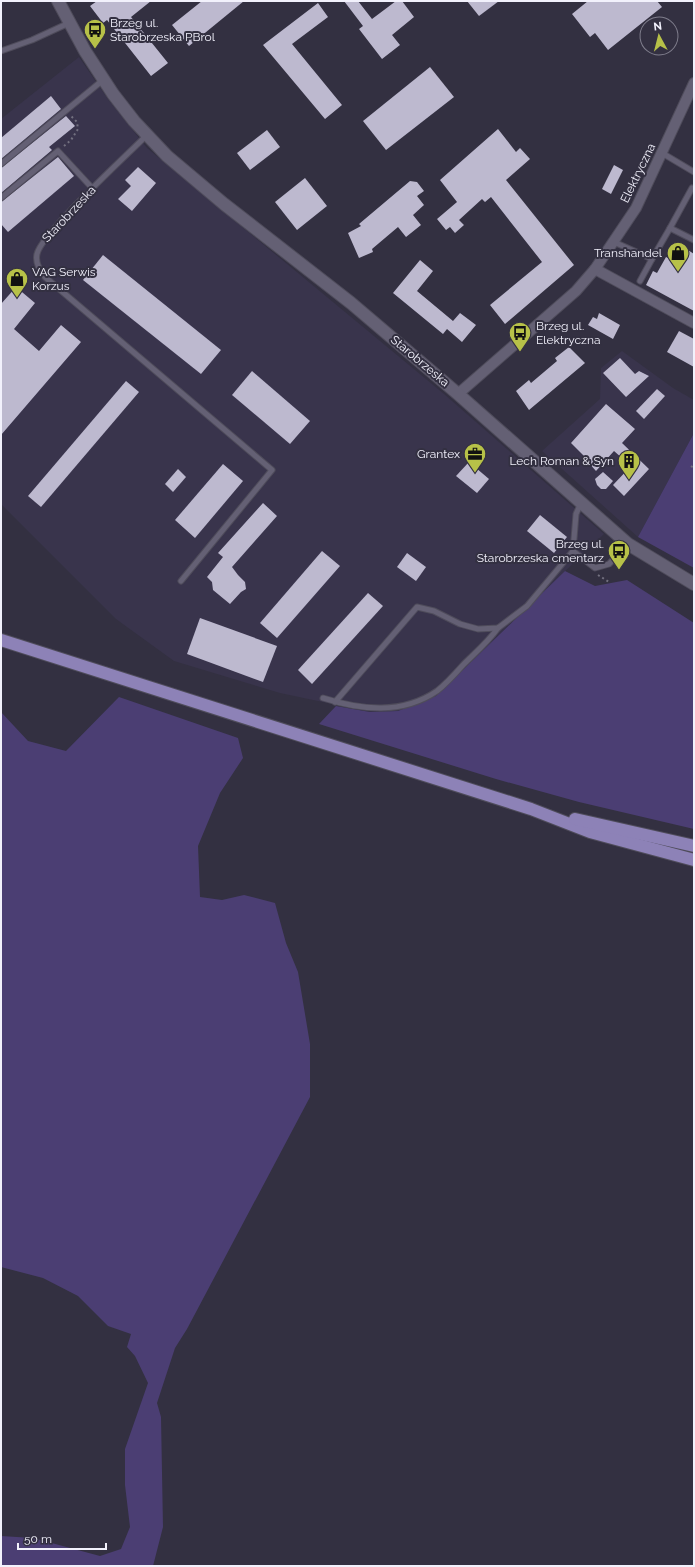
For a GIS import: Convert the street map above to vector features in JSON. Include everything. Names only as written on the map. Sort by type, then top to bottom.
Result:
[{"type":"main road","points":[[1,640],[531,809],[590,832],[694,860]]},
{"type":"main road","points":[[531,809],[694,846]]},
{"type":"street","name":"Starobrzeska","points":[[58,1],[69,23],[103,80],[147,135],[188,174],[351,303],[458,394],[628,544],[694,584]]},
{"type":"street","name":"Elektryczna","points":[[458,394],[576,291],[595,270],[636,208],[694,83]]},
{"type":"street","points":[[595,270],[694,323]]},
{"type":"lane","points":[[1,51],[32,40],[69,23]]},
{"type":"lane","points":[[1,164],[103,80]]},
{"type":"lane","name":"Starobrzeska","points":[[147,135],[55,227],[40,246],[36,256],[40,271],[272,470],[181,581]]},
{"type":"lane","points":[[1,198],[58,150],[93,189]]},
{"type":"lane","points":[[662,153],[694,172]]},
{"type":"lane","points":[[640,281],[692,188]]},
{"type":"lane","points":[[670,228],[694,240]]},
{"type":"lane","points":[[614,242],[652,259]]},
{"type":"lane","points":[[323,698],[360,708],[382,708],[404,706],[423,699],[438,690],[491,638],[498,628],[527,606],[573,551],[576,514],[581,503]]},
{"type":"lane","points":[[573,551],[595,568],[609,564],[628,544]]},
{"type":"lane","points":[[335,702],[417,607],[434,611],[460,624],[478,628],[498,628]]},
{"type":"path","points":[[58,150],[71,140],[78,129],[77,122],[66,111]]},
{"type":"shaded area","points":[[79,57],[108,99],[147,148],[444,394],[604,534],[490,643],[439,695],[398,711],[370,712],[280,693],[174,661],[116,619],[1,504],[1,119]]},
{"type":"shaded area","points":[[622,351],[673,388],[694,400],[694,433],[638,537],[542,451],[600,399],[601,368]]},
{"type":"shaded area","points":[[694,433],[694,568],[638,537]]},
{"type":"shaded area","points":[[565,571],[595,586],[627,580],[694,623],[694,829],[579,802],[496,779],[319,724],[336,706],[370,712],[398,711],[436,696]]},
{"type":"shaded area","points":[[119,697],[238,738],[243,758],[220,793],[198,846],[200,897],[222,900],[244,895],[275,903],[286,943],[298,972],[310,1044],[310,1097],[187,1329],[175,1348],[157,1403],[161,1417],[163,1527],[153,1566],[1,1566],[1,1536],[33,1538],[100,1556],[121,1549],[130,1527],[125,1485],[125,1449],[148,1383],[135,1356],[127,1347],[131,1334],[108,1326],[78,1296],[43,1278],[1,1267],[1,712],[28,741],[66,751]]},
{"type":"building","points":[[97,1],[151,1],[131,17],[168,63],[151,76],[107,20],[103,23],[90,6]]},
{"type":"building","points":[[202,1],[244,1],[189,46],[172,25]]},
{"type":"building","points":[[344,1],[358,1],[372,19],[396,1],[402,1],[414,17],[392,35],[400,45],[382,59],[359,29],[363,26]]},
{"type":"building","points":[[467,1],[499,1],[479,16]]},
{"type":"building","points":[[588,1],[657,1],[662,7],[651,16],[639,16],[639,25],[608,50],[595,33],[590,37],[572,14]]},
{"type":"building","points":[[318,3],[328,17],[292,44],[342,105],[325,119],[263,45]]},
{"type":"building","points":[[430,67],[454,97],[386,150],[363,121]]},
{"type":"building","points":[[51,96],[61,109],[1,159],[1,138]]},
{"type":"building","points":[[66,116],[75,126],[49,147],[52,150],[1,193],[1,168]]},
{"type":"building","points":[[498,129],[516,152],[520,148],[530,159],[506,180],[574,265],[505,324],[490,305],[542,262],[491,197],[485,202],[482,199],[459,220],[464,225],[455,233],[450,227],[446,230],[437,219],[457,202],[440,180]]},
{"type":"building","points":[[267,130],[280,147],[250,170],[237,153]]},
{"type":"building","points":[[58,157],[74,176],[8,232],[1,224],[1,202]]},
{"type":"building","points":[[614,165],[623,170],[611,194],[602,189]]},
{"type":"building","points":[[138,167],[156,183],[132,211],[118,199],[131,186],[125,180]]},
{"type":"building","points":[[305,178],[327,206],[297,230],[275,202]]},
{"type":"building","points":[[410,181],[417,182],[424,191],[417,196],[424,205],[413,215],[421,225],[406,237],[398,227],[372,249],[373,252],[359,258],[348,233],[361,226],[359,224]]},
{"type":"building","points":[[688,250],[694,254],[694,311],[646,285],[653,271],[657,273],[666,257],[680,264]]},
{"type":"building","points":[[103,255],[221,350],[201,374],[83,280]]},
{"type":"building","points":[[420,260],[433,271],[417,291],[453,321],[460,313],[476,325],[462,342],[447,329],[443,334],[393,293]]},
{"type":"building","points":[[16,287],[35,303],[14,329],[39,351],[61,325],[81,342],[1,435],[1,304]]},
{"type":"building","points":[[599,313],[620,325],[613,339],[588,325],[593,317],[597,319]]},
{"type":"building","points":[[679,331],[694,339],[694,367],[667,352]]},
{"type":"building","points":[[569,347],[585,363],[529,410],[516,391],[529,380],[531,383],[557,361],[555,358]]},
{"type":"building","points":[[620,358],[635,374],[639,371],[649,376],[626,397],[603,373]]},
{"type":"building","points":[[252,371],[310,421],[290,444],[232,395]]},
{"type":"building","points":[[126,381],[139,392],[41,507],[28,496]]},
{"type":"building","points":[[657,389],[665,396],[644,419],[636,411]]},
{"type":"building","points":[[606,404],[635,429],[622,443],[649,469],[624,496],[613,485],[631,466],[614,451],[596,471],[588,462],[589,461],[571,443]]},
{"type":"building","points":[[469,462],[489,479],[477,493],[456,476]]},
{"type":"building","points":[[223,464],[243,481],[195,538],[175,520]]},
{"type":"building","points":[[178,469],[186,477],[173,492],[165,484]]},
{"type":"building","points":[[603,472],[613,481],[606,489],[601,489],[597,485],[595,479]]},
{"type":"building","points":[[263,503],[277,516],[232,567],[245,582],[246,589],[241,592],[230,604],[213,590],[212,582],[207,577],[223,557],[218,553]]},
{"type":"building","points":[[540,515],[567,537],[554,553],[527,531]]},
{"type":"building","points":[[322,551],[340,566],[277,638],[260,623]]},
{"type":"building","points":[[407,553],[426,567],[416,581],[397,567]]},
{"type":"building","points":[[368,593],[383,606],[312,684],[298,670]]},
{"type":"building","points":[[200,618],[277,646],[263,682],[187,654]]},
{"type":"place","name":"Brzeg ul. Starobrzeska PBrol","points":[[95,50]]},
{"type":"place","name":"Transhandel","points":[[678,272]]},
{"type":"place","name":"VAG Serwis Korzus","points":[[17,298]]},
{"type":"place","name":"Brzeg ul. Elektryczna","points":[[520,352]]},
{"type":"place","name":"Grantex","points":[[475,474]]},
{"type":"place","name":"Lech Roman & Syn","points":[[629,480]]},
{"type":"place","name":"Brzeg ul. Starobrzeska cmentarz","points":[[619,570]]}]
